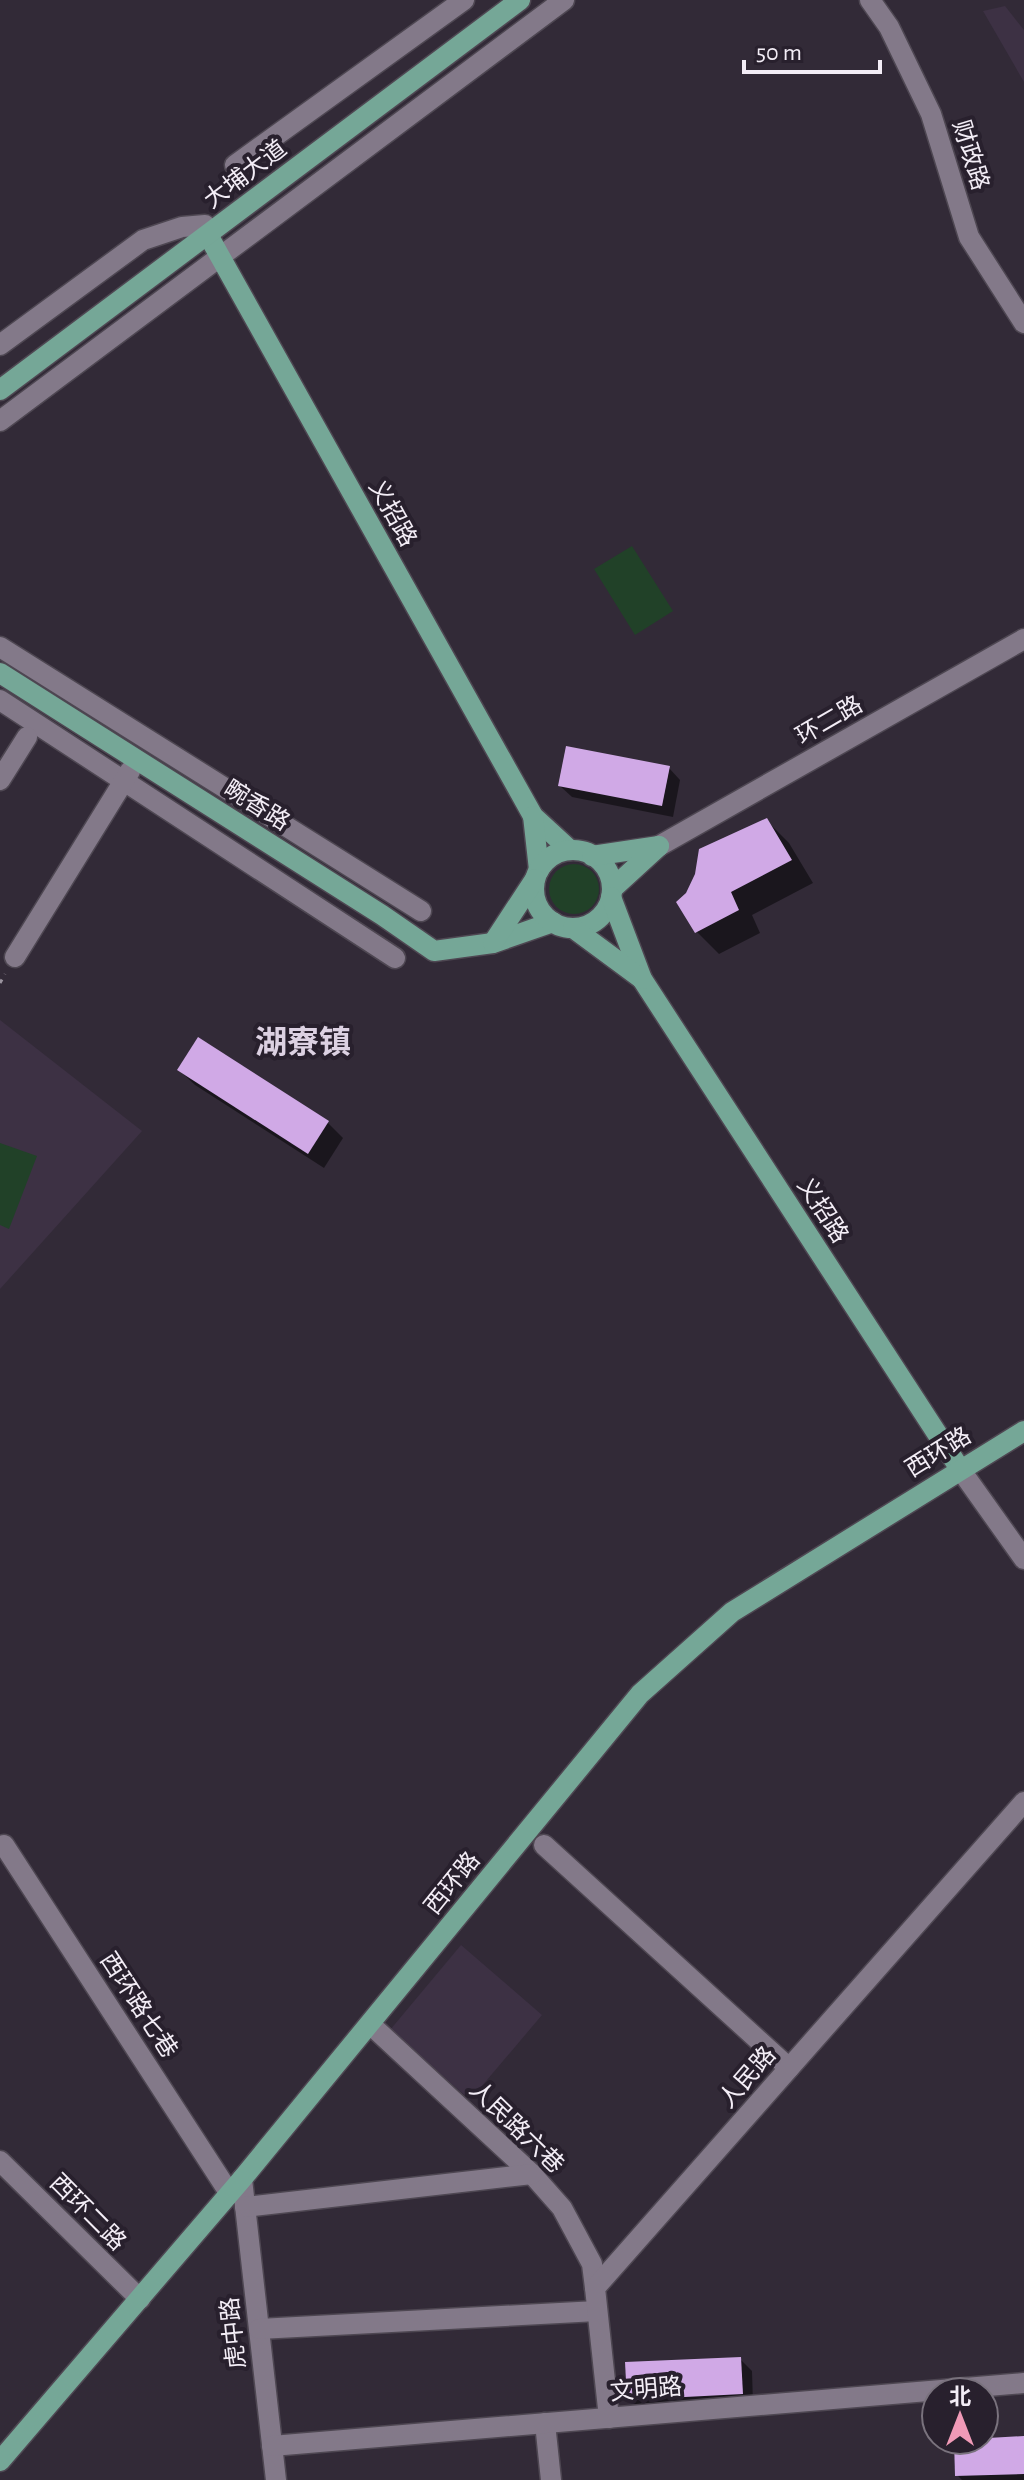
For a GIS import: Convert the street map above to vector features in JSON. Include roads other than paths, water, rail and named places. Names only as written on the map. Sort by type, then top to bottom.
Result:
[{"type":"main road","name":"大埔大道","points":[[0,390],[504,0]]},
{"type":"main road","name":"大埔大道","points":[[0,378],[520,0]]},
{"type":"main road","name":"义招路","points":[[206,230],[533,816]]},
{"type":"main road","name":"畹香路","points":[[0,673],[434,951],[493,943],[563,925]]},
{"type":"main road","points":[[533,816],[570,850],[592,856],[659,846]]},
{"type":"main road","points":[[533,816],[537,875],[535,898],[539,909],[642,979]]},
{"type":"main road","points":[[563,925],[594,922],[603,914],[612,893],[659,846]]},
{"type":"main road","points":[[493,943],[537,875],[553,856],[570,850]]},
{"type":"main road","points":[[592,856],[607,869],[612,893],[642,979]]},
{"type":"main road","name":"义招路","points":[[642,979],[960,1469]]},
{"type":"main road","name":"西环路","points":[[0,2461],[140,2299],[239,2193],[370,2024],[640,1694],[732,1612],[1024,1431]]},
{"type":"street","points":[[235,165],[464,0]]},
{"type":"street","points":[[0,421],[564,0]]},
{"type":"street","name":"财政路","points":[[870,0],[889,27],[931,114],[969,237],[1024,323]]},
{"type":"street","points":[[0,345],[143,240],[182,227],[206,230]]},
{"type":"street","name":"环二路","points":[[659,846],[1024,640]]},
{"type":"street","points":[[0,647],[421,911]]},
{"type":"street","points":[[0,700],[395,958]]},
{"type":"street","points":[[0,780],[27,737]]},
{"type":"street","points":[[15,957],[137,761]]},
{"type":"street","points":[[960,1469],[1024,1559]]},
{"type":"street","name":"人民路","points":[[595,2288],[1024,1802]]},
{"type":"street","name":"西环路七巷","points":[[4,1845],[239,2193]]},
{"type":"street","points":[[544,1845],[789,2068]]},
{"type":"street","name":"人民路六巷","points":[[370,2024],[532,2174],[562,2208],[592,2264],[595,2288]]},
{"type":"street","name":"西环二路","points":[[0,2161],[140,2299]]},
{"type":"street","points":[[239,2193],[532,2174]]},
{"type":"street","name":"虎中路","points":[[239,2193],[259,2329],[276,2480]]},
{"type":"street","points":[[595,2288],[609,2418]]},
{"type":"street","points":[[259,2329],[597,2311]]},
{"type":"street","name":"文明路","points":[[272,2446],[1024,2383]]},
{"type":"street","points":[[545,2423],[551,2480]]},
{"type":"district","name":"湖寮镇","points":[[303,1042]]}]
